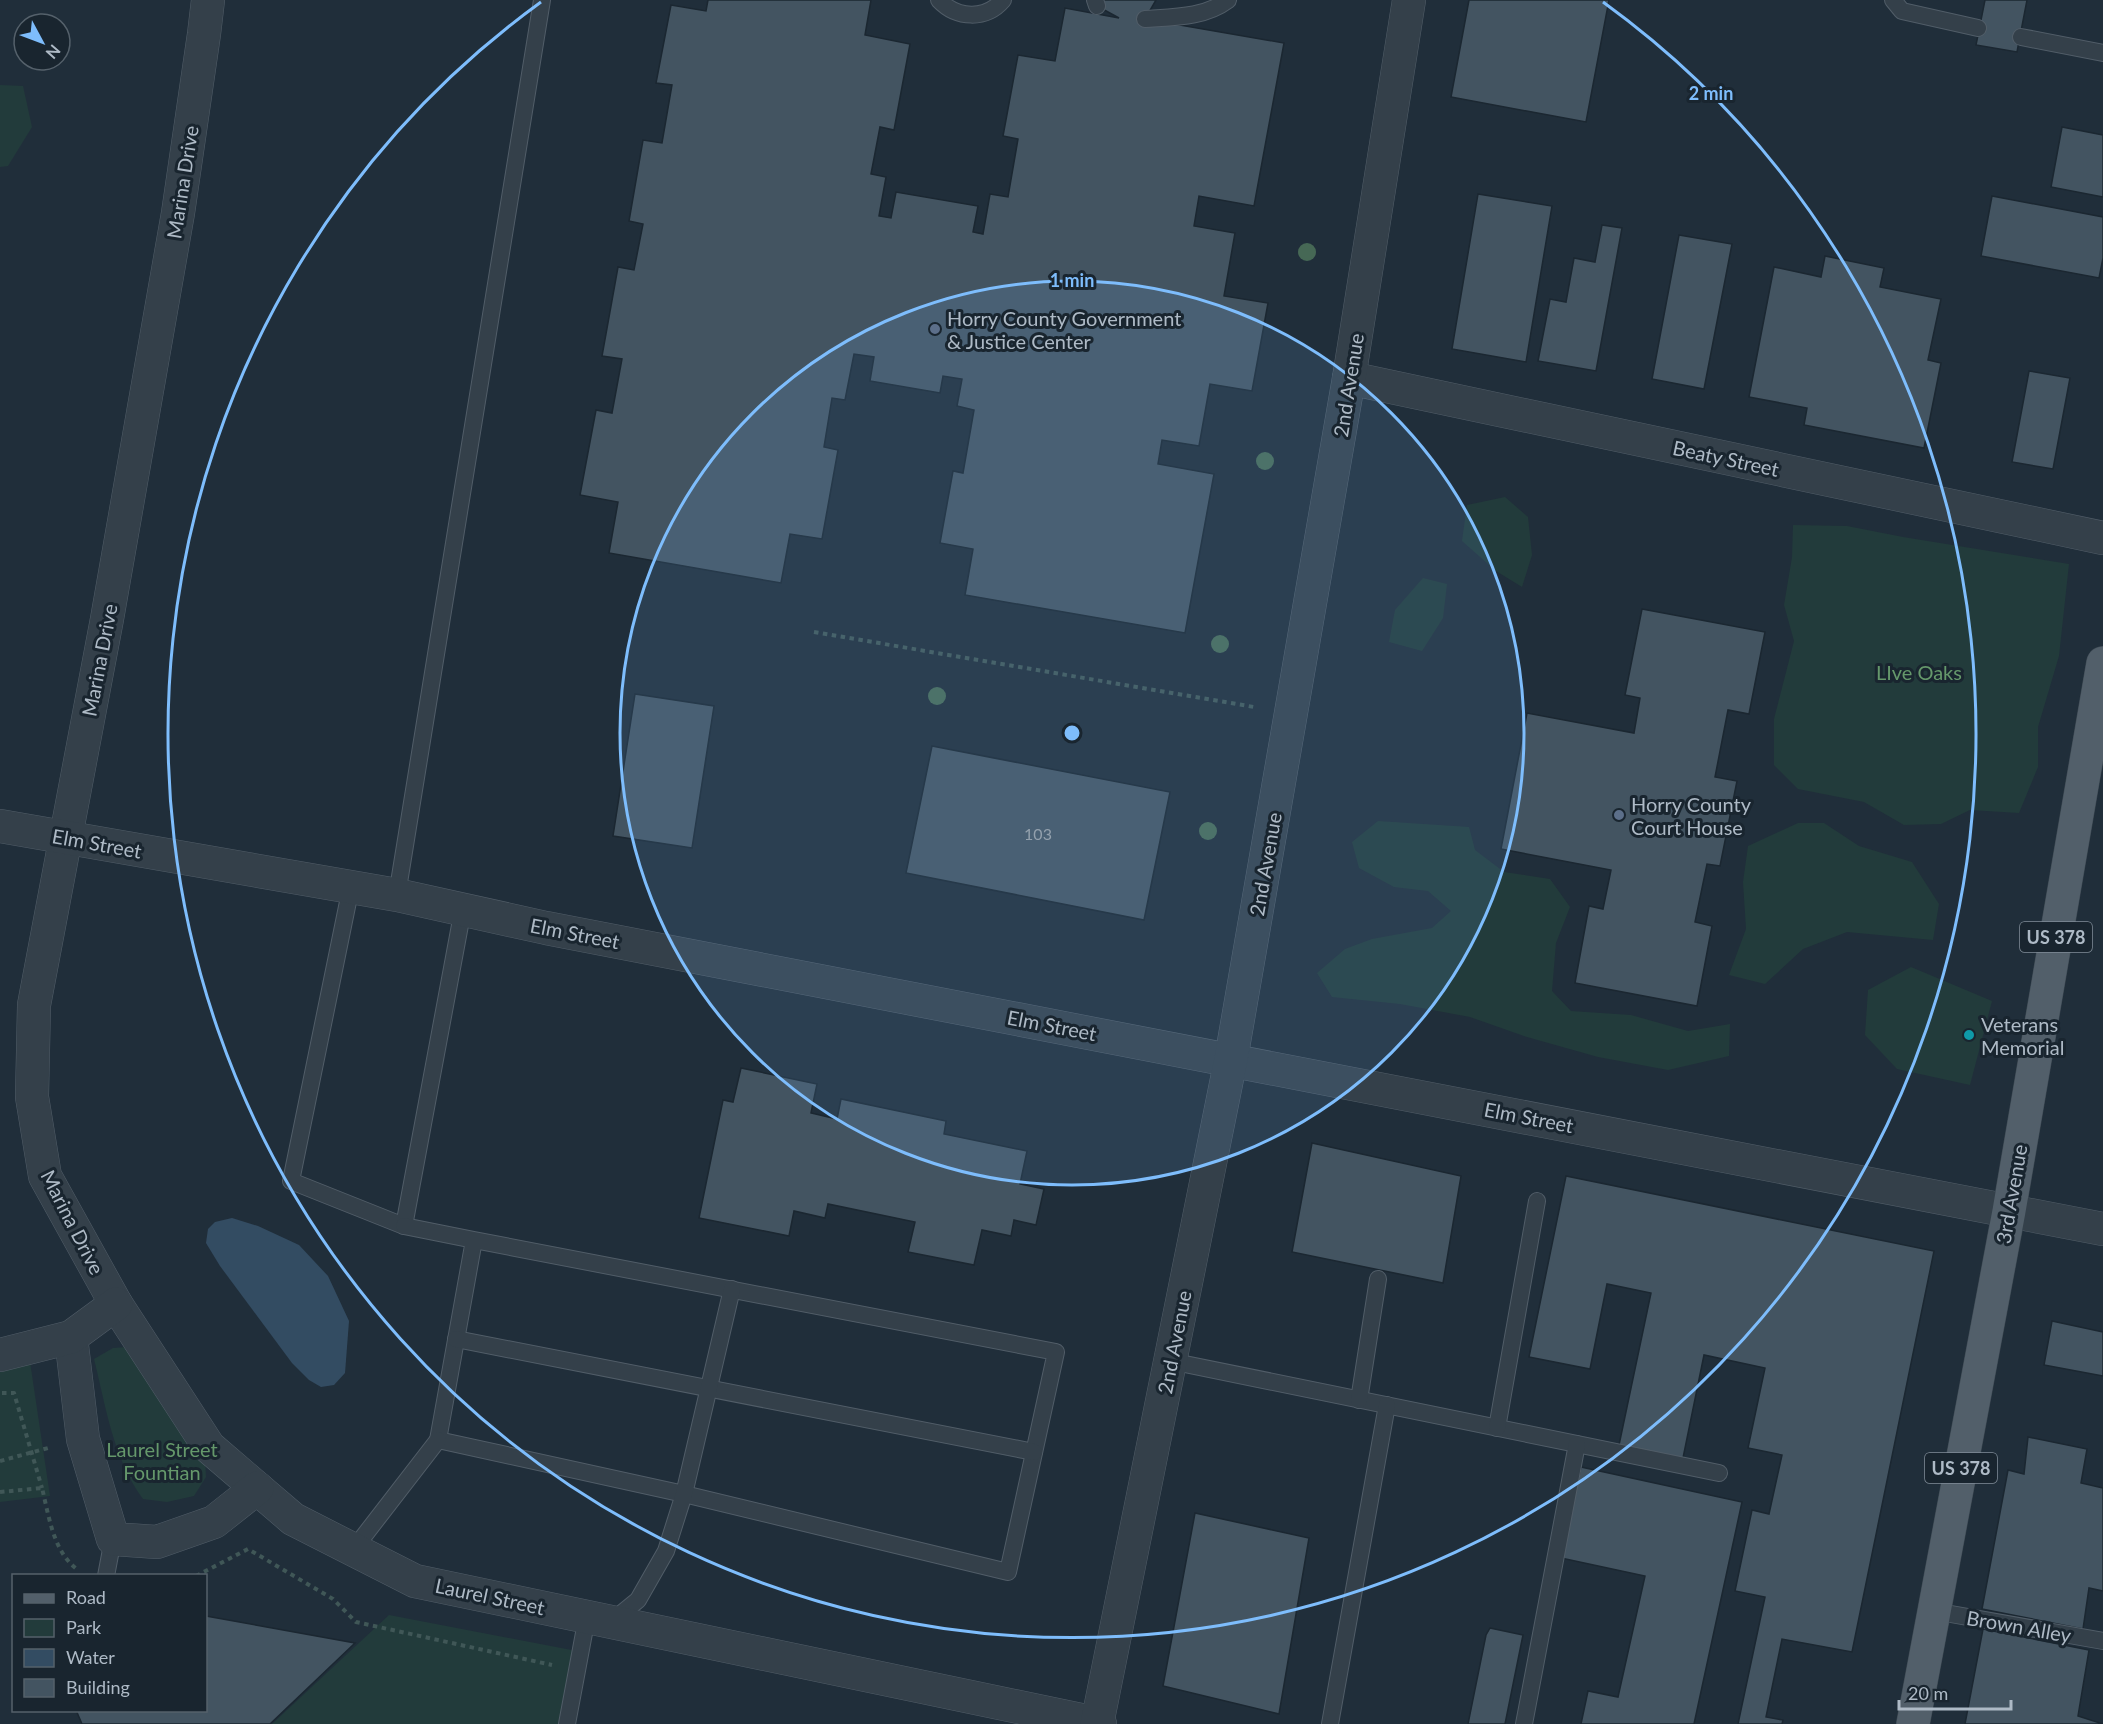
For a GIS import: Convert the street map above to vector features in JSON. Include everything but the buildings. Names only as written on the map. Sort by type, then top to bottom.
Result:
[{"type":"main road","name":"3rd Avenue","points":[[1913,1724],[2009,1211],[2102,677]]},
{"type":"street","name":"Marina Drive","points":[[116,1304],[45,1176],[32,1097],[34,1005],[110,607],[176,225],[208,0]]},
{"type":"street","name":"2nd Avenue","points":[[1098,1724],[1231,1059],[1349,378],[1409,0]]},
{"type":"street","name":"Beaty Street","points":[[1349,378],[2103,538]]},
{"type":"street","name":"Elm Street","points":[[0,826],[397,895],[546,928],[2103,1229]]},
{"type":"street","points":[[0,1355],[71,1337],[116,1304]]},
{"type":"street","name":"Laurel Street","points":[[116,1304],[209,1447],[293,1519],[415,1581],[1098,1724]]},
{"type":"street","points":[[71,1337],[83,1439],[113,1539],[157,1542],[195,1529],[214,1522],[257,1488]]},
{"type":"lane","points":[[397,895],[542,0]]},
{"type":"lane","points":[[939,0],[945,7],[972,16],[986,13],[1003,0]]},
{"type":"lane","points":[[1145,19],[1188,16],[1218,8],[1228,0]]},
{"type":"lane","points":[[1893,0],[1902,11],[1978,28]]},
{"type":"lane","points":[[2022,37],[2103,53]]},
{"type":"lane","points":[[351,887],[291,1181],[404,1226],[1056,1352],[1008,1572],[684,1494],[438,1440]]},
{"type":"lane","points":[[404,1226],[463,909]]},
{"type":"lane","points":[[1497,1428],[1537,1201]]},
{"type":"lane","points":[[353,1550],[438,1440],[474,1240]]},
{"type":"lane","points":[[1359,1400],[1378,1279]]},
{"type":"lane","points":[[567,1724],[599,1619],[638,1600],[666,1551],[684,1494],[732,1289]]},
{"type":"lane","points":[[456,1339],[1034,1452]]},
{"type":"lane","points":[[1170,1361],[1719,1473]]},
{"type":"lane","points":[[1330,1724],[1387,1405]]},
{"type":"lane","points":[[1524,1724],[1577,1444]]},
{"type":"lane","points":[[106,1574],[113,1539]]},
{"type":"lane","name":"Brown Alley","points":[[1934,1611],[2103,1641]]},
{"type":"path","points":[[814,632],[1254,707]]},
{"type":"path","points":[[0,1393],[14,1393],[42,1488],[52,1532],[66,1558],[84,1574]]},
{"type":"path","points":[[0,1461],[83,1439]]},
{"type":"path","points":[[0,1492],[42,1488]]},
{"type":"path","points":[[198,1574],[248,1549],[333,1599],[356,1622],[557,1666]]},
{"type":"green space","points":[[0,85],[23,86],[32,127],[8,166],[0,167]]},
{"type":"green space","points":[[1505,497],[1528,517],[1532,555],[1522,587],[1496,571],[1462,541],[1467,505]]},
{"type":"green space","name":"LIve Oaks","points":[[1793,525],[1847,526],[2069,564],[2059,656],[2038,727],[2038,767],[2019,813],[1970,810],[1941,824],[1904,825],[1864,802],[1798,789],[1774,765],[1774,719],[1794,641],[1784,605],[1792,557]]},
{"type":"green space","points":[[1423,578],[1447,584],[1443,618],[1422,651],[1389,642],[1395,610]]},
{"type":"green space","points":[[1378,821],[1469,827],[1475,850],[1504,872],[1550,879],[1570,907],[1556,943],[1552,991],[1571,1011],[1631,1015],[1688,1031],[1730,1024],[1729,1056],[1668,1070],[1598,1057],[1527,1037],[1470,1017],[1400,1004],[1332,997],[1317,973],[1345,949],[1372,939],[1432,928],[1451,911],[1428,891],[1394,887],[1359,868],[1352,842]]},
{"type":"green space","points":[[1798,823],[1824,823],[1859,846],[1912,862],[1939,904],[1933,940],[1847,932],[1803,949],[1765,984],[1729,975],[1746,929],[1743,882],[1748,846]]},
{"type":"green space","points":[[1911,967],[1992,1001],[1970,1085],[1897,1069],[1865,1035],[1868,990]]},
{"type":"green space","name":"Laurel Street Fountian","points":[[127,1347],[205,1459],[206,1477],[194,1496],[167,1502],[143,1499],[124,1467],[107,1414],[94,1359],[113,1348]]},
{"type":"green space","points":[[29,1355],[50,1496],[0,1502],[0,1368]]},
{"type":"green space","points":[[389,1615],[587,1653],[562,1724],[272,1724]]},
{"type":"water","points":[[232,1218],[258,1226],[299,1245],[328,1276],[349,1321],[345,1373],[334,1385],[321,1387],[309,1380],[292,1363],[220,1266],[206,1243],[208,1229],[215,1222]]},
{"type":"place","name":"Horry County Government & Justice Center","points":[[935,329]]},
{"type":"place","name":"Horry County Court House","points":[[1619,815]]},
{"type":"place","name":"Veterans Memorial","points":[[1969,1035]]}]
